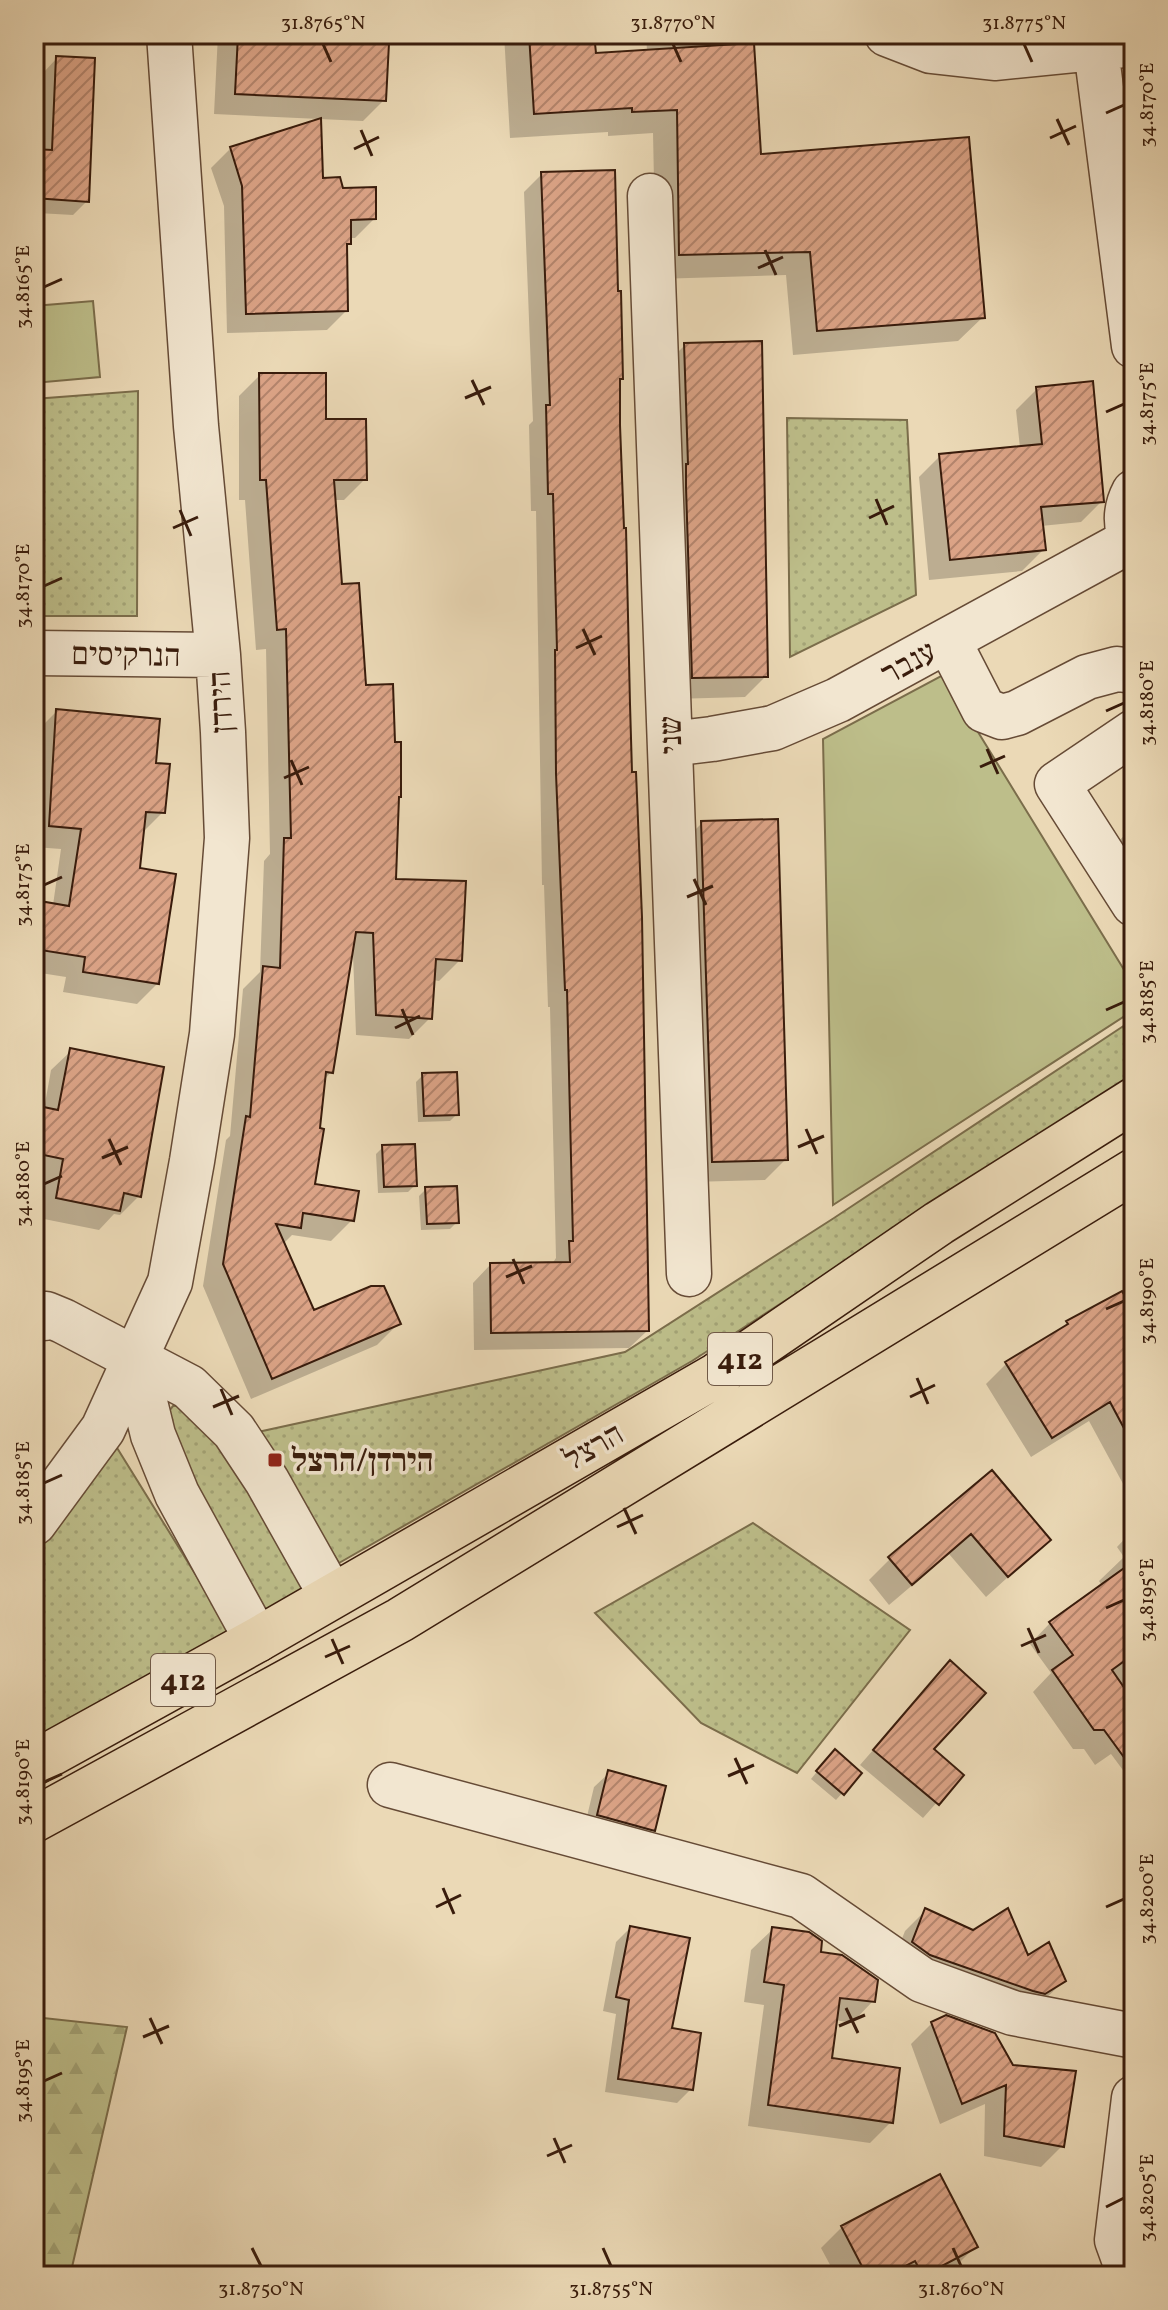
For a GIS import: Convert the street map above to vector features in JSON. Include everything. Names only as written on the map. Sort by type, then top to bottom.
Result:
[{"type":"main road","name":"הרצל","points":[[34,1763],[257,1640],[717,1375],[939,1223],[1134,1100]]},
{"type":"main road","name":"הרצל","points":[[34,1820],[400,1620],[1134,1171]]},
{"type":"street","name":"הירדן","points":[[34,1523],[93,1445],[170,1282],[212,1034],[227,838],[218,655],[196,426],[169,34]]},
{"type":"street","points":[[887,34],[931,51],[994,58],[1115,46],[1134,346]]},
{"type":"street","name":"שני","points":[[650,196],[689,1274]]},
{"type":"street","points":[[1132,542],[1127,509],[1134,492]]},
{"type":"street","name":"ענבר","points":[[670,744],[773,728],[838,700],[1132,542]]},
{"type":"street","points":[[948,640],[984,710],[1002,717],[1017,713],[1087,677],[1117,669],[1134,671]]},
{"type":"street","name":"הנרקיסים","points":[[34,653],[218,655]]},
{"type":"street","points":[[1134,732],[1057,784],[1134,904]]},
{"type":"street","points":[[34,1315],[44,1318],[46,1314],[63,1321],[189,1387],[234,1431],[267,1481],[331,1595]]},
{"type":"street","points":[[135,1361],[153,1435],[177,1494],[257,1640]]},
{"type":"street","points":[[390,1785],[801,1896],[922,1980],[1013,2013],[1134,2036]]},
{"type":"street","points":[[1130,2276],[1117,2240],[1134,2098]]},
{"type":"green space","points":[[93,301],[100,377],[34,383],[34,306]]},
{"type":"green space","points":[[138,391],[137,616],[34,616],[34,399]]},
{"type":"green space","points":[[787,418],[907,420],[916,595],[790,657]]},
{"type":"green space","points":[[943,675],[1134,986],[1134,1010],[833,1205],[823,739]]},
{"type":"green space","points":[[1134,1019],[1134,1075],[692,1361],[339,1563],[258,1432],[625,1352]]},
{"type":"green space","points":[[194,1405],[320,1590],[255,1620],[164,1417],[173,1406]]},
{"type":"green space","points":[[114,1443],[230,1630],[34,1739],[34,1551]]},
{"type":"green space","points":[[753,1523],[910,1630],[797,1773],[701,1723],[595,1613]]},
{"type":"green space","points":[[34,2017],[127,2027],[70,2276],[34,2276]]},
{"type":"building","points":[[529,34],[594,34],[596,53],[754,43],[761,154],[969,137],[985,318],[817,331],[810,252],[679,255],[677,110],[632,112],[632,108],[534,114]]},
{"type":"building","points":[[238,35],[389,43],[386,101],[235,94]]},
{"type":"building","points":[[56,56],[95,58],[89,202],[34,198],[34,149],[52,150]]},
{"type":"building","points":[[321,118],[323,178],[340,177],[343,188],[376,187],[376,219],[351,220],[351,244],[347,244],[348,311],[246,314],[242,186],[230,147]]},
{"type":"building","points":[[615,170],[618,291],[621,291],[623,379],[620,379],[620,425],[626,528],[632,772],[636,772],[642,917],[649,1331],[491,1333],[490,1263],[570,1262],[569,1241],[573,1241],[567,990],[556,774],[557,650],[553,494],[548,494],[546,405],[550,405],[541,172]]},
{"type":"building","points":[[762,341],[768,677],[692,678],[684,343]]},
{"type":"building","points":[[259,373],[326,373],[326,419],[366,419],[367,480],[334,480],[342,584],[359,583],[366,685],[393,684],[395,742],[401,742],[396,879],[466,881],[462,961],[436,959],[432,1019],[376,1015],[373,933],[356,932],[333,1073],[326,1072],[320,1128],[324,1129],[315,1184],[359,1191],[354,1221],[303,1213],[301,1228],[276,1224],[314,1310],[371,1286],[384,1286],[401,1324],[272,1379],[223,1264],[246,1116],[250,1117],[263,966],[280,968],[284,838],[291,838],[286,629],[277,630],[266,480],[260,480]]},
{"type":"building","points":[[1093,381],[1104,502],[1041,507],[1046,550],[950,560],[939,454],[1042,444],[1036,387]]},
{"type":"building","points":[[56,709],[160,719],[156,763],[170,764],[165,813],[146,812],[140,868],[176,874],[159,984],[83,972],[85,957],[34,949],[34,900],[69,906],[81,829],[49,826]]},
{"type":"building","points":[[778,819],[788,1160],[712,1162],[701,821]]},
{"type":"building","points":[[70,1048],[164,1067],[141,1197],[124,1193],[120,1211],[56,1198],[63,1159],[34,1153],[34,1105],[58,1110]]},
{"type":"building","points":[[457,1072],[459,1115],[424,1116],[422,1073]]},
{"type":"building","points":[[415,1144],[417,1186],[384,1187],[382,1145]]},
{"type":"building","points":[[457,1186],[459,1223],[427,1224],[425,1187]]},
{"type":"building","points":[[1122,1291],[1134,1312],[1134,1447],[1110,1402],[1052,1438],[1005,1362],[1068,1324],[1066,1321]]},
{"type":"building","points":[[992,1470],[1051,1540],[1008,1577],[971,1534],[912,1585],[888,1557]]},
{"type":"building","points":[[1134,1561],[1134,1654],[1112,1670],[1134,1702],[1134,1771],[1104,1730],[1094,1730],[1052,1670],[1073,1655],[1049,1622]]},
{"type":"building","points":[[950,1660],[986,1693],[934,1749],[964,1775],[939,1805],[873,1750]]},
{"type":"building","points":[[835,1749],[862,1773],[844,1795],[816,1771]]},
{"type":"building","points":[[608,1770],[666,1786],[655,1831],[597,1815]]},
{"type":"building","points":[[925,1908],[973,1930],[1008,1908],[1028,1955],[1049,1942],[1066,1981],[1045,1994],[930,1955],[912,1942]]},
{"type":"building","points":[[630,1926],[690,1938],[672,2028],[701,2033],[693,2090],[618,2079],[629,2000],[616,1997]]},
{"type":"building","points":[[772,1927],[809,1932],[822,1941],[821,1952],[842,1955],[878,1980],[875,2002],[840,1998],[832,2058],[900,2068],[893,2123],[768,2105],[784,1985],[764,1982]]},
{"type":"building","points":[[946,2015],[995,2033],[1013,2065],[1076,2071],[1064,2147],[1004,2136],[1006,2085],[962,2104],[931,2022]]},
{"type":"building","points":[[940,2174],[978,2247],[923,2276],[915,2261],[886,2276],[867,2276],[841,2226]]},
{"type":"place","name":"הירדן/הרצל","points":[[275,1460]]}]
